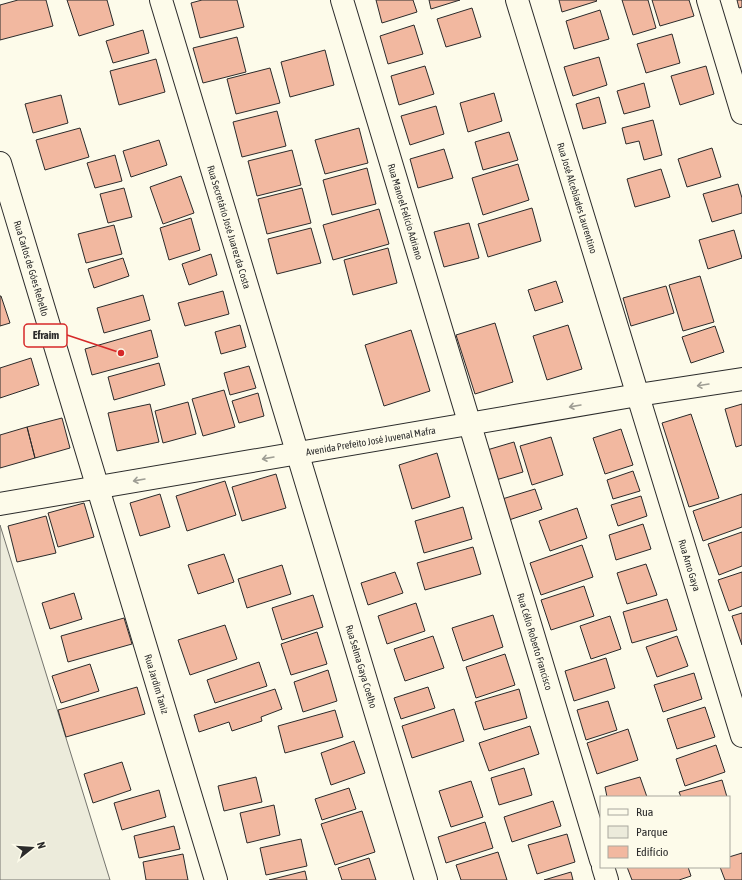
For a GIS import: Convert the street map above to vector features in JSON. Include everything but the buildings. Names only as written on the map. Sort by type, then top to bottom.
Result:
[{"type":"street","name":"Rua Secretário José Juarez da Costa","points":[[161,0],[297,454]]},
{"type":"street","name":"Rua Manoel Felício Adriano","points":[[342,0],[469,424]]},
{"type":"street","name":"Rua José Alcebíades Laurentino","points":[[517,0],[638,395]]},
{"type":"street","points":[[708,0],[742,113]]},
{"type":"street","name":"Rua Carlos de Góes Rebello","points":[[0,164],[97,488]]},
{"type":"street","name":"Avenida Prefeito José Juvenal Mafra","points":[[0,504],[638,395],[742,379]]},
{"type":"street","name":"Rua Arno Gaya","points":[[638,395],[742,736]]},
{"type":"street","name":"Rua Célio Roberto Francisco","points":[[469,424],[600,857]]},
{"type":"street","name":"Rua Selma Gaya Coelho","points":[[297,454],[426,880]]},
{"type":"street","name":"Rua Jardim Taniz","points":[[97,488],[216,880]]},
{"type":"street","points":[[603,868],[607,880]]},
{"type":"green space","points":[[0,525],[110,880],[0,880]]},
{"type":"place","name":"Efraim","points":[[121,353]]}]
